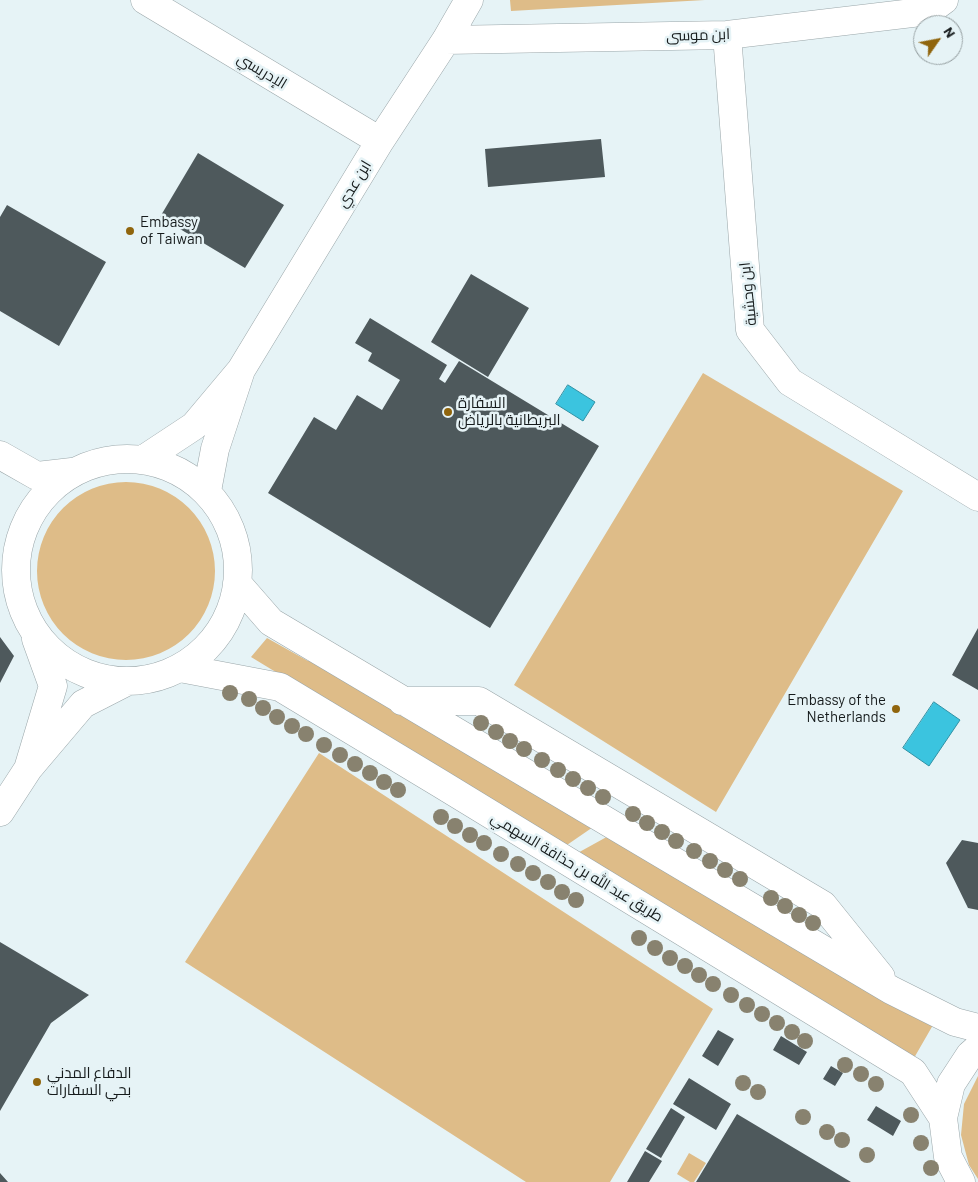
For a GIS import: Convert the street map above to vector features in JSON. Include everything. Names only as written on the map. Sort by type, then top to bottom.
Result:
[{"type":"street","name":"الإدريسي","points":[[145,0],[380,141]]},
{"type":"street","name":"ابن عدي","points":[[241,370],[380,141],[446,40],[469,0]]},
{"type":"street","name":"ابن موسى","points":[[446,40],[727,35],[929,12],[944,0]]},
{"type":"street","name":"ابن وحشية","points":[[727,35],[750,330],[790,382],[978,497]]},
{"type":"street","points":[[144,459],[194,426],[241,370]]},
{"type":"street","points":[[207,491],[215,449],[241,370]]},
{"type":"street","points":[[0,455],[37,476],[73,472]]},
{"type":"street","points":[[0,812],[28,769],[83,704],[128,682],[155,678],[180,668],[205,650],[223,627],[234,608],[237,584],[236,544],[226,520],[207,491],[176,470],[144,459],[126,458],[99,461],[73,472],[49,489],[31,513],[19,540],[15,570]]},
{"type":"street","points":[[0,535],[15,570],[20,601],[33,630],[53,686],[28,769]]},
{"type":"street","points":[[237,584],[271,622],[402,701],[891,990],[955,1022],[978,1028]]},
{"type":"street","points":[[33,630],[58,658],[91,675],[128,682]]},
{"type":"street","name":"طريق عبد الله بن حذافة السهمي","points":[[180,668],[280,687],[913,1072],[943,1118]]},
{"type":"street","points":[[402,701],[479,701],[823,905],[891,990]]},
{"type":"street","points":[[961,1182],[948,1157],[943,1118],[951,1084],[970,1055],[978,1048]]},
{"type":"shaded area","points":[[510,0],[705,0],[511,11]]},
{"type":"shaded area","points":[[703,373],[903,491],[716,812],[514,685]]},
{"type":"shaded area","points":[[126,482],[160,489],[175,497],[189,508],[200,522],[208,537],[215,571],[208,605],[200,620],[189,634],[175,645],[160,653],[126,660],[92,653],[77,645],[63,634],[52,620],[44,605],[37,571],[44,537],[52,522],[63,508],[77,497],[92,489]]},
{"type":"shaded area","points":[[267,638],[308,661],[319,659],[596,825],[564,847],[251,657]]},
{"type":"shaded area","points":[[319,753],[713,1009],[610,1182],[526,1182],[185,962]]},
{"type":"shaded area","points":[[612,834],[933,1025],[914,1058],[574,855]]},
{"type":"shaded area","points":[[978,1076],[978,1179],[969,1165],[961,1135],[964,1104]]},
{"type":"shaded area","points":[[689,1153],[706,1163],[694,1182],[690,1182],[677,1174]]},
{"type":"water","points":[[568,385],[595,402],[583,421],[556,404]]},
{"type":"water","points":[[934,702],[960,720],[929,766],[903,748]]},
{"type":"building","points":[[601,139],[605,177],[488,187],[485,149]]},
{"type":"building","points":[[198,153],[284,205],[245,268],[160,217]]},
{"type":"building","points":[[7,205],[106,262],[59,346],[0,311],[0,217]]},
{"type":"building","points":[[471,274],[529,308],[488,377],[431,342]]},
{"type":"building","points":[[370,318],[447,365],[439,379],[445,383],[459,361],[599,446],[490,628],[268,493],[314,417],[336,430],[357,395],[382,410],[400,380],[368,361],[372,353],[355,343]]},
{"type":"building","points":[[978,628],[978,690],[952,675]]},
{"type":"building","points":[[0,637],[14,656],[0,683]]},
{"type":"building","points":[[962,840],[978,843],[978,910],[968,908],[946,863]]},
{"type":"building","points":[[0,942],[89,995],[51,1023],[0,1111]]},
{"type":"building","points":[[718,1030],[734,1039],[718,1066],[702,1056]]},
{"type":"building","points":[[781,1036],[807,1052],[799,1065],[773,1050]]},
{"type":"building","points":[[831,1066],[843,1073],[835,1086],[823,1079]]},
{"type":"building","points":[[689,1078],[731,1104],[716,1130],[673,1104]]},
{"type":"building","points":[[876,1106],[901,1121],[893,1136],[867,1120]]},
{"type":"building","points":[[671,1108],[685,1117],[661,1158],[646,1149]]},
{"type":"building","points":[[737,1114],[851,1182],[696,1182]]},
{"type":"building","points":[[645,1151],[662,1161],[649,1182],[627,1182]]},
{"type":"building","points":[[0,1173],[8,1182],[0,1182]]},
{"type":"place","name":"Embassy of Taiwan","points":[[130,231]]},
{"type":"place","name":"السفارة البريطانية بالرياض","points":[[448,412]]},
{"type":"place","name":"Embassy of the Netherlands","points":[[896,709]]},
{"type":"place","name":"الدفاع المدني بحي السفارات","points":[[37,1082]]}]
